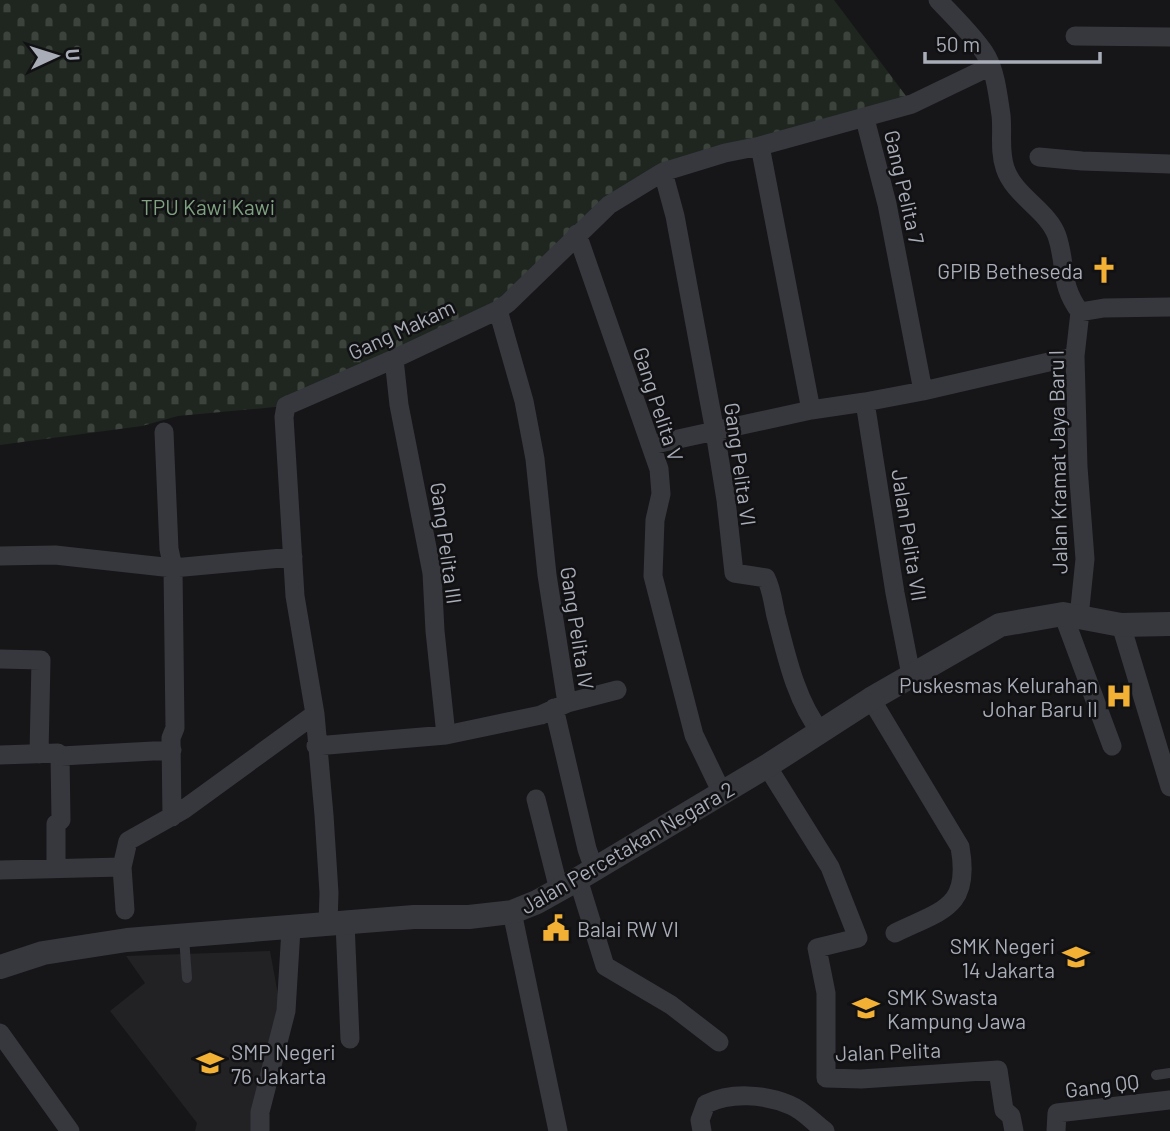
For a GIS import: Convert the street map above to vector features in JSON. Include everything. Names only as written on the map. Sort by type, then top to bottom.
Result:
[{"type":"street","points":[[938,0],[987,56],[996,85],[1001,118],[1000,141],[1006,170],[1020,193],[1053,227],[1060,247],[1065,286],[1080,312],[1104,307],[1170,307]]},
{"type":"street","points":[[1075,36],[1170,37]]},
{"type":"street","name":"Gang Makam","points":[[350,1039],[337,923],[329,893],[315,714],[295,596],[284,417],[286,406],[498,310],[609,205],[663,172],[724,153],[865,119],[923,101],[990,66]]},
{"type":"street","name":"Gang Pelita 7","points":[[865,119],[887,204],[923,391]]},
{"type":"street","points":[[760,146],[811,410]]},
{"type":"street","points":[[1040,157],[1082,162],[1170,164]]},
{"type":"street","name":"Gang Pelita VI","points":[[663,172],[675,216],[715,432],[734,573],[766,578],[799,693],[818,728]]},
{"type":"street","name":"Gang Pelita V","points":[[577,234],[659,469],[661,494],[655,520],[653,576],[694,735],[722,793]]},
{"type":"street","name":"Gang Pelita IV","points":[[316,746],[446,735],[541,715],[560,705],[535,459],[524,401],[498,310]]},
{"type":"street","name":"Jalan Kramat Jaya Baru I","points":[[1071,616],[1084,559],[1075,407],[1075,356],[1080,312]]},
{"type":"street","points":[[651,445],[811,410],[923,391],[1075,356]]},
{"type":"street","name":"Gang Pelita III","points":[[394,359],[399,405],[432,573],[446,735]]},
{"type":"street","name":"Jalan Pelita VII","points":[[865,402],[910,671]]},
{"type":"street","points":[[164,432],[173,568],[175,728],[172,750],[172,817]]},
{"type":"street","points":[[0,556],[55,555],[173,568],[293,558]]},
{"type":"street","points":[[1071,616],[1112,747]]},
{"type":"street","name":"Jalan Percetakan Negara 2","points":[[0,967],[43,953],[127,940],[291,929],[414,917],[469,917],[512,912],[577,880],[767,766],[818,728],[872,699],[910,671],[1000,625],[1071,616],[1121,625],[1170,624]]},
{"type":"street","points":[[1121,625],[1170,788]]},
{"type":"street","points":[[0,659],[41,660],[39,754]]},
{"type":"street","points":[[577,880],[587,849],[560,705],[617,690]]},
{"type":"street","points":[[872,699],[960,847],[963,864],[957,898],[947,908],[895,933]]},
{"type":"street","points":[[125,910],[122,867],[128,841],[172,817],[315,714]]},
{"type":"street","points":[[61,757],[172,750]]},
{"type":"street","points":[[0,755],[58,753],[61,757],[61,820],[56,824],[56,869]]},
{"type":"street","name":"Jalan Pelita","points":[[767,766],[830,867],[858,938],[817,948],[826,993],[826,1078],[860,1079],[998,1070],[1004,1110],[1011,1116],[1014,1131]]},
{"type":"street","points":[[536,799],[577,880],[605,966],[671,1005],[719,1042]]},
{"type":"street","points":[[0,870],[122,867]]},
{"type":"street","points":[[512,912],[558,1131]]},
{"type":"street","points":[[260,1131],[260,1112],[286,1012],[291,929]]},
{"type":"street","points":[[0,1033],[70,1131]]},
{"type":"street","points":[[702,1131],[700,1120],[706,1104],[722,1096],[764,1097],[792,1105],[825,1131]]},
{"type":"street","name":"Gang QQ","points":[[1056,1131],[1057,1113],[1170,1100]]},
{"type":"lane","points":[[184,936],[187,978]]},
{"type":"lane","points":[[1156,1074],[1170,1073]]},
{"type":"shaded area","name":"SMP Negeri 76 Jakarta","points":[[270,951],[282,1016],[258,1131],[195,1131],[197,1123],[110,1011],[145,983],[126,956]]},
{"type":"green space","name":"TPU Kawi Kawi","points":[[0,0],[834,0],[912,104],[701,161],[609,205],[508,303],[286,406],[178,416],[142,426],[0,445]]},
{"type":"place","name":"GPIB Betheseda","points":[[1104,270]]},
{"type":"place","name":"Puskesmas Kelurahan Johar Baru II","points":[[1119,696]]},
{"type":"place","name":"Balai RW VI","points":[[556,928]]},
{"type":"place","name":"SMK Negeri 14 Jakarta","points":[[1076,957]]},
{"type":"place","name":"SMK Swasta Kampung Jawa","points":[[866,1008]]},
{"type":"place","name":"SMP Negeri 76 Jakarta","points":[[210,1063]]}]
